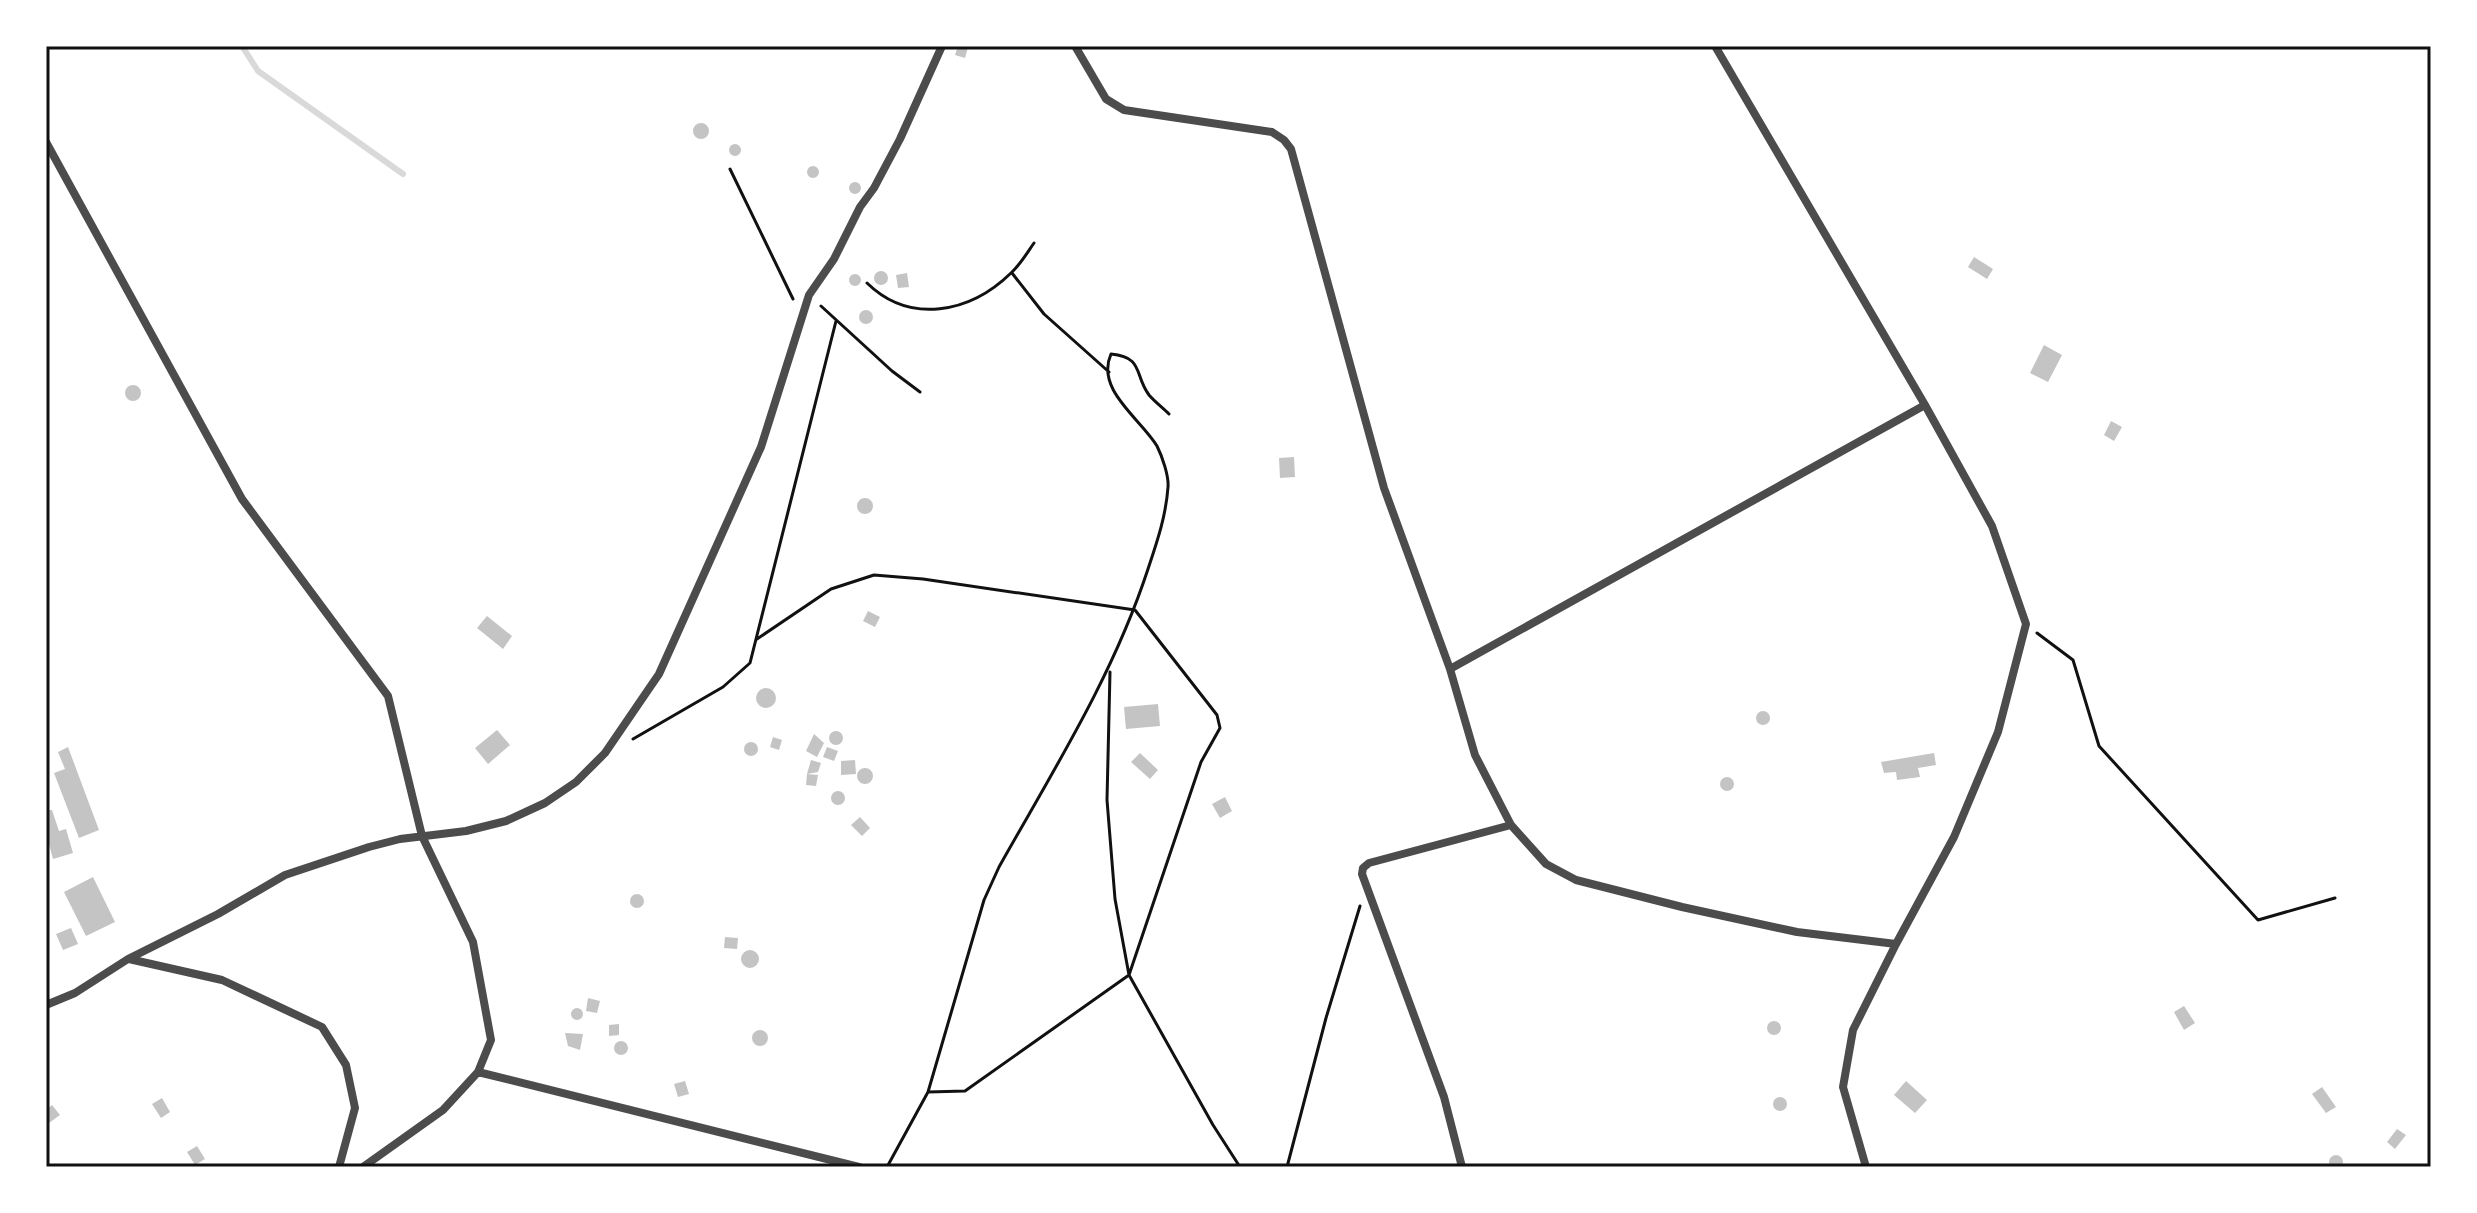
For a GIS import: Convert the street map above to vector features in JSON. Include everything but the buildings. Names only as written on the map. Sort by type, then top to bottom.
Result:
[{"type":"street","points":[[46,1005],[75,993],[128,959],[218,914],[285,875],[369,847],[506,821],[576,782],[605,753],[659,674],[761,447],[809,295],[834,259],[860,207],[874,188],[942,46]]},
{"type":"street","points":[[1075,46],[1106,99],[1124,110],[1272,132],[1291,149],[1384,488],[1450,669],[1475,755],[1511,825],[1546,864],[1576,880],[1682,907],[1797,932],[1896,944]]},
{"type":"street","points":[[1715,46],[1925,405],[1992,526],[2026,624],[1998,732],[1954,837],[1853,1030],[1843,1087],[1866,1167]]},
{"type":"street","points":[[46,142],[242,499],[388,696],[422,836],[473,942],[491,1040],[478,1072],[443,1110],[363,1167]]},
{"type":"street","points":[[1450,669],[1925,405]]},
{"type":"street","points":[[1462,1167],[1444,1097],[1362,874],[1369,863],[1511,825]]},
{"type":"street","points":[[128,959],[222,980],[322,1027],[346,1065],[355,1108],[339,1167]]},
{"type":"street","points":[[478,1072],[859,1167]]},
{"type":"path","points":[[730,169],[802,318]]},
{"type":"path","points":[[867,283],[897,305],[926,311],[976,299],[1012,273],[1034,243]]},
{"type":"path","points":[[1012,273],[1044,314],[1109,372]]},
{"type":"path","points":[[809,295],[892,371],[920,392]]},
{"type":"path","points":[[633,739],[723,687],[750,663],[836,321]]},
{"type":"path","points":[[887,1167],[928,1092],[984,900],[999,867],[1110,668],[1135,610],[1163,524],[1169,483],[1157,447],[1111,386],[1107,363],[1111,354],[1126,355],[1139,369],[1147,393],[1169,414]]},
{"type":"path","points":[[757,639],[831,589],[874,575],[923,579],[1135,610],[1217,715],[1220,728],[1201,762],[1129,975],[965,1091],[928,1092]]},
{"type":"path","points":[[2026,624],[2073,660],[2099,746],[2258,920],[2335,898]]},
{"type":"path","points":[[1110,668],[1107,800],[1115,899],[1129,975],[1240,1167]]},
{"type":"path","points":[[1287,1167],[1326,1018],[1365,887]]},
{"type":"waterway","points":[[242,46],[258,71],[403,174]]}]
